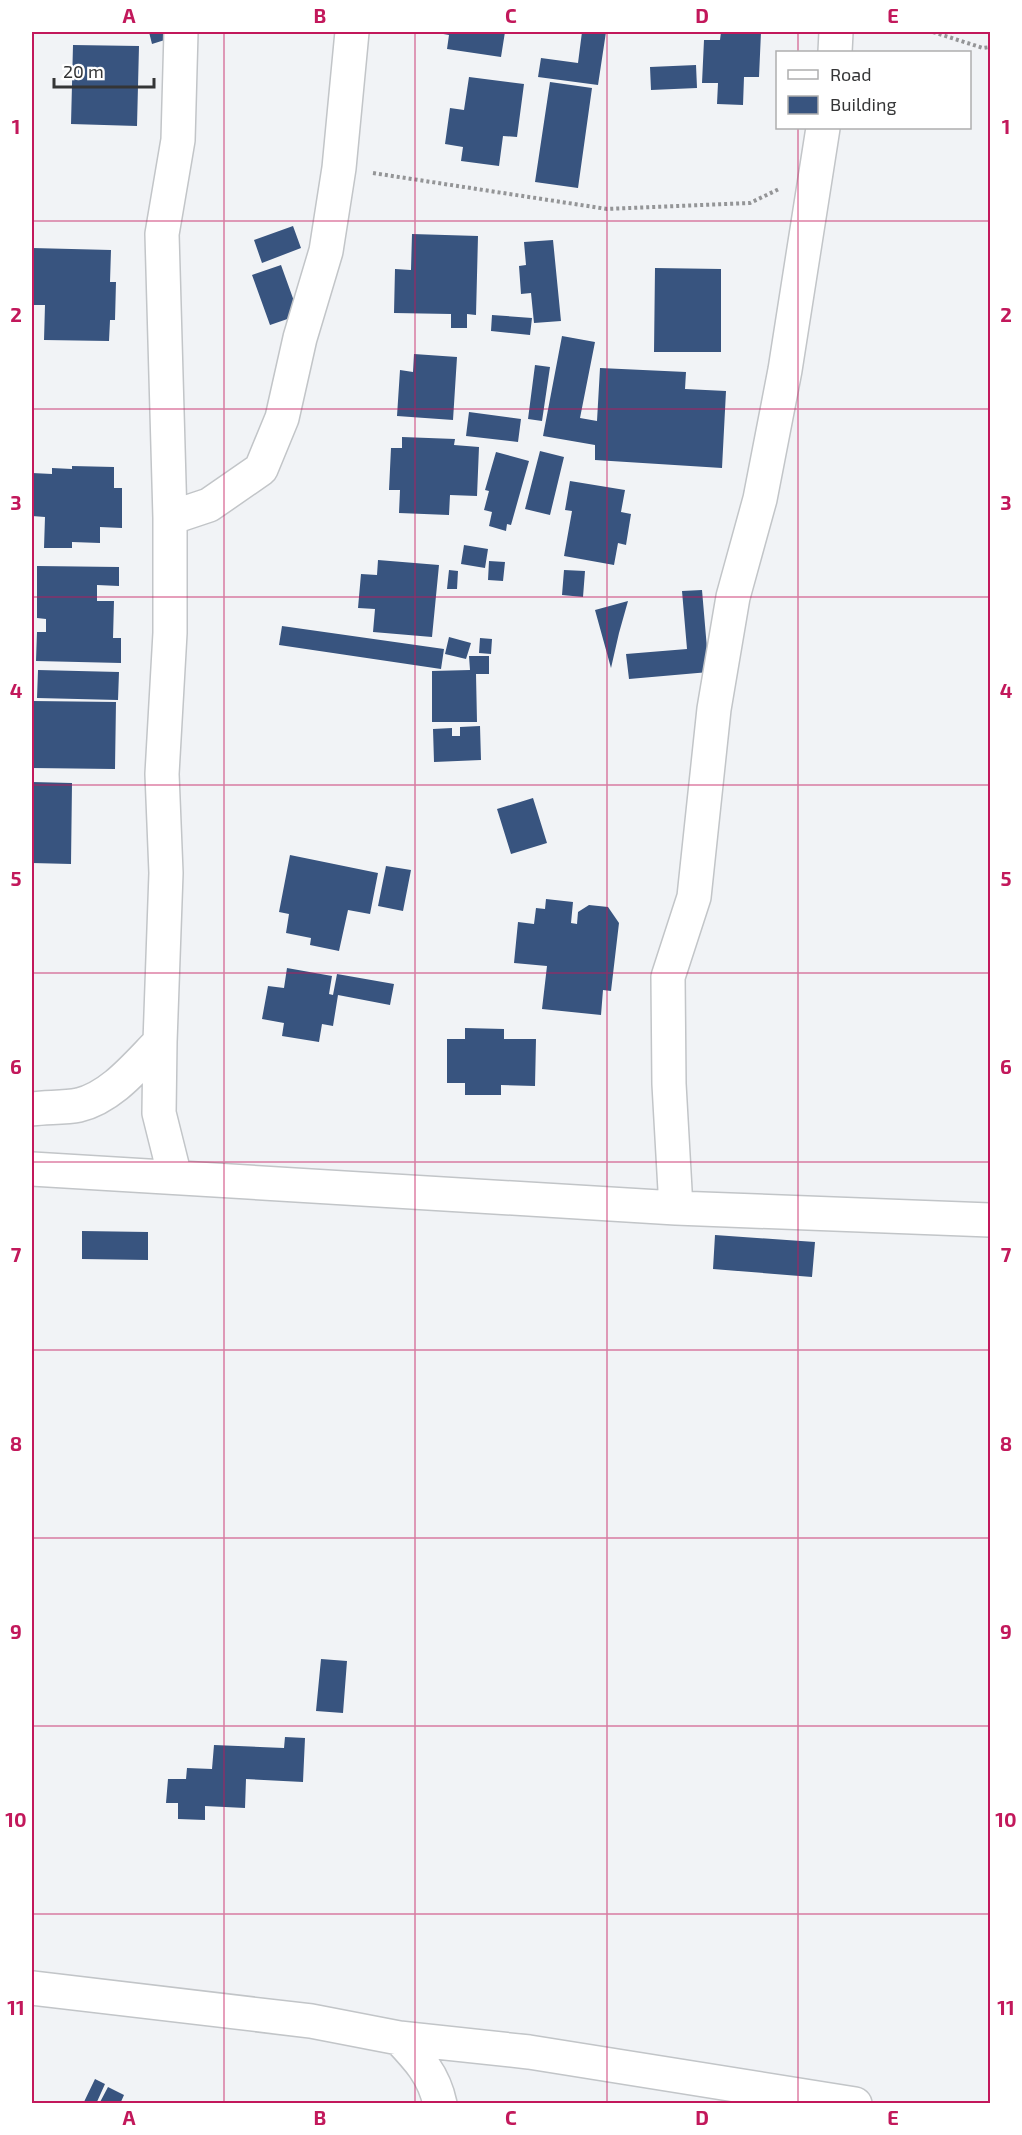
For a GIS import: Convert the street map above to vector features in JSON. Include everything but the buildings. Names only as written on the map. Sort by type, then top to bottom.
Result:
[{"type":"street","points":[[175,1177],[159,1113],[157,1084],[166,873],[162,774],[170,633],[170,518],[162,234],[178,140],[181,32]]},
{"type":"street","points":[[170,518],[209,505],[261,469],[282,418],[300,338],[326,251],[339,168],[352,32]]},
{"type":"street","points":[[835,51],[836,32]]},
{"type":"street","points":[[676,1208],[669,1084],[668,977],[694,897],[716,698],[733,597],[760,499],[785,370],[812,210],[820,140]]},
{"type":"street","points":[[32,1109],[79,1105],[102,1095],[126,1077],[160,1042]]},
{"type":"street","points":[[32,1168],[676,1208],[990,1220]]},
{"type":"street","points":[[32,1988],[311,2021],[399,2038],[529,2052],[855,2103]]},
{"type":"street","points":[[399,2038],[422,2062],[436,2088],[440,2103]]},
{"type":"path","points":[[933,32],[983,48],[990,47]]},
{"type":"path","points":[[339,168],[607,209],[750,202],[784,187],[820,140]]}]
